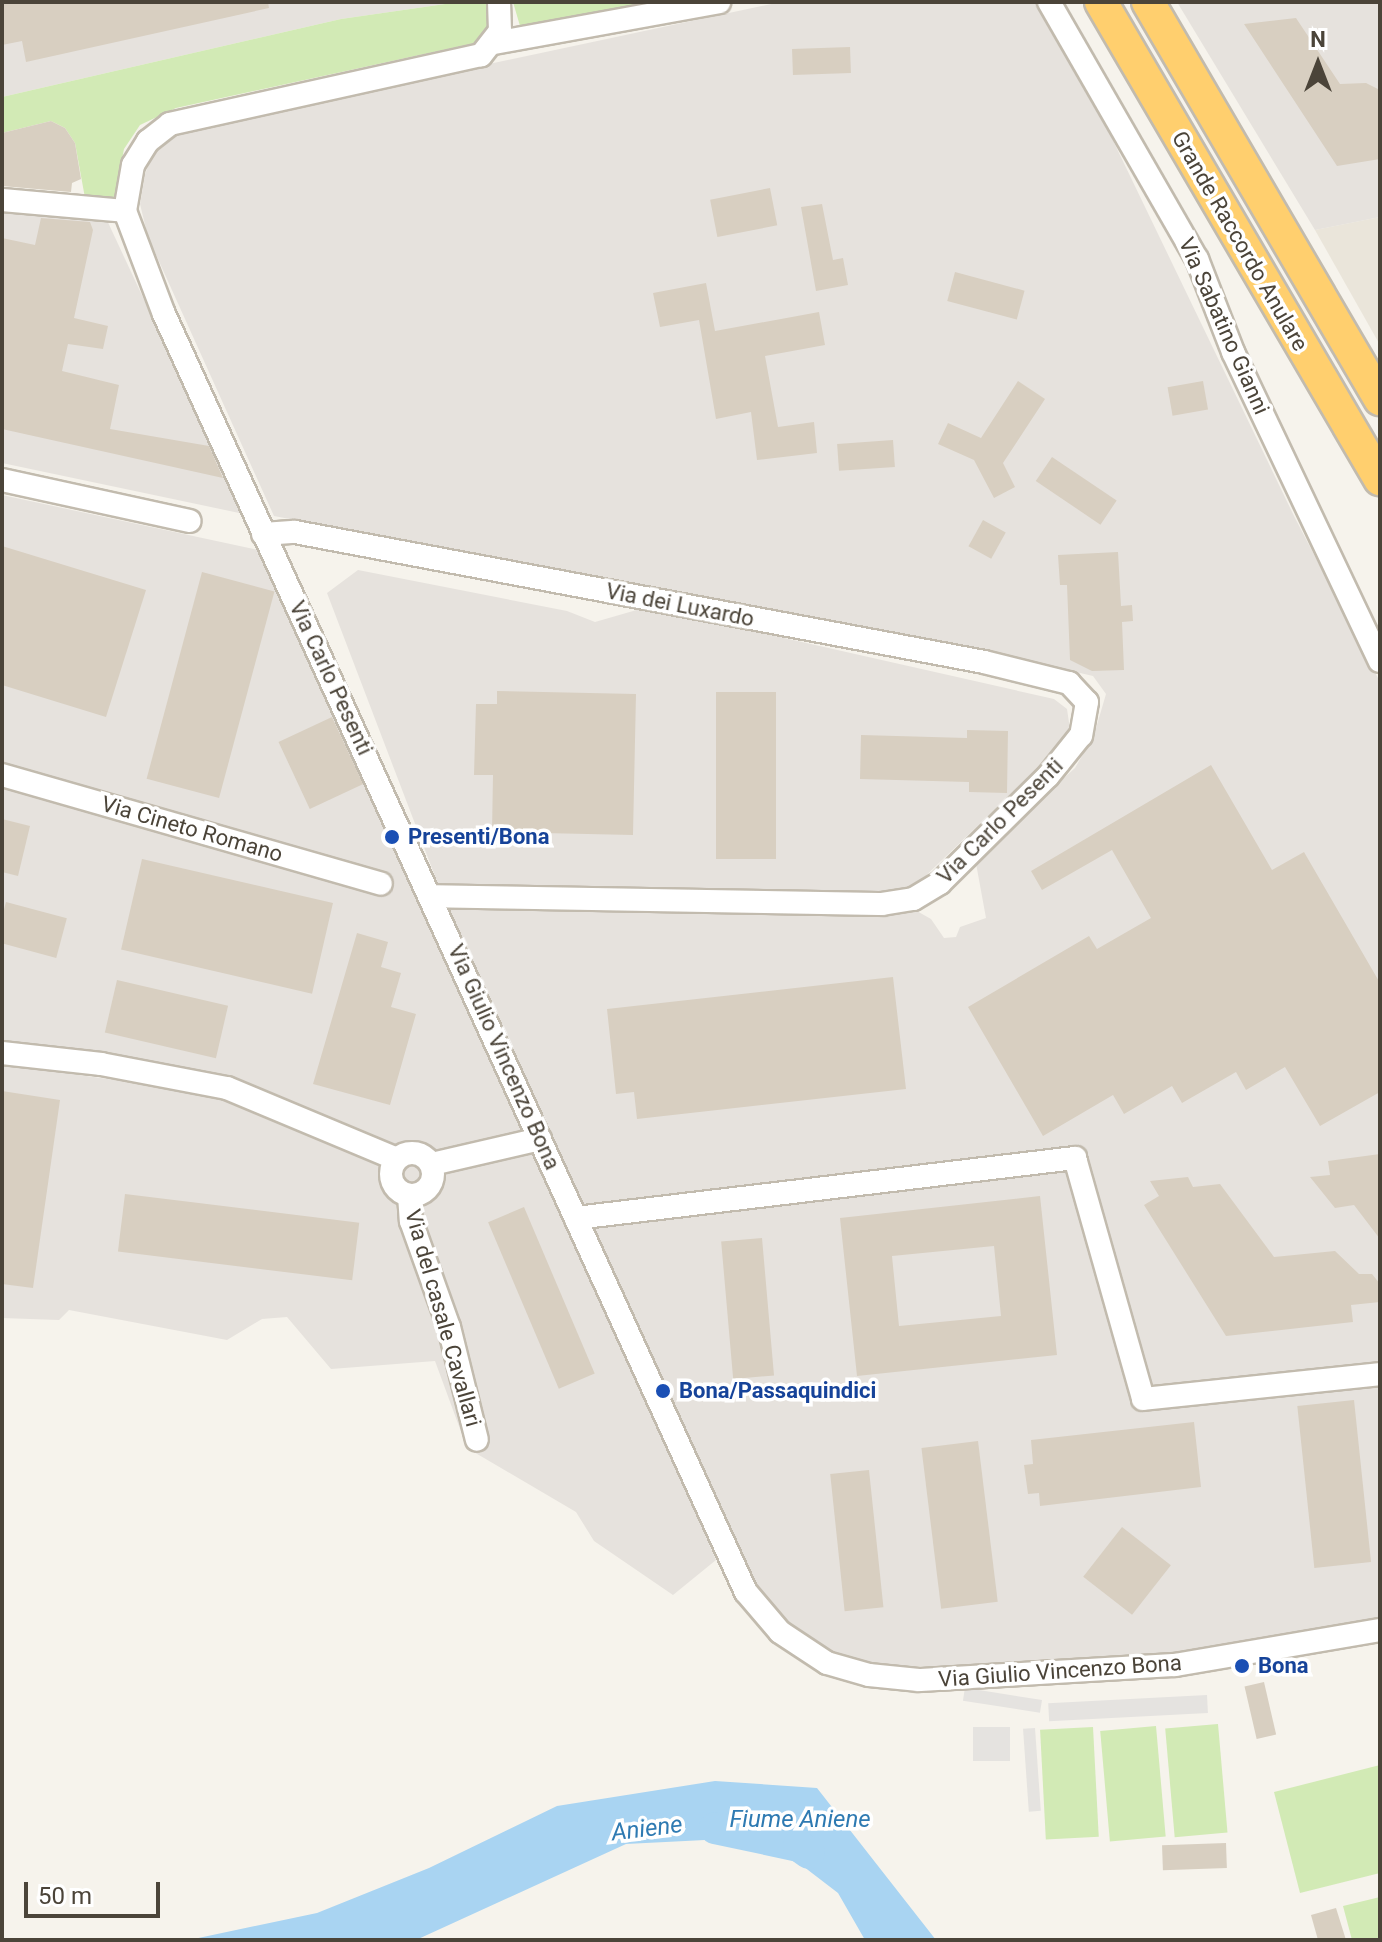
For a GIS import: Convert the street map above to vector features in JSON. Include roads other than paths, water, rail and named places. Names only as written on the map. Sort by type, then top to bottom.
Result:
[{"type":"highway","name":"Grande Raccordo Anulare","points":[[1101,2],[1380,479]]},
{"type":"highway","name":"Grande Raccordo Anulare","points":[[1148,2],[1380,399]]},
{"type":"highway","points":[[1162,2],[1195,84]]},
{"type":"street","points":[[2,200],[125,211],[133,165],[148,141],[170,124],[481,55],[494,43],[502,18],[499,2]]},
{"type":"street","points":[[494,43],[719,2]]},
{"type":"street","name":"Via Sabatino Gianni","points":[[1049,2],[1197,259],[1229,342],[1380,661]]},
{"type":"street","name":"Via Carlo Pesenti","points":[[125,211],[164,314],[431,896],[882,904],[913,899],[940,883],[1048,776],[1081,735],[1087,702]]},
{"type":"street","points":[[2,480],[190,521]]},
{"type":"street","name":"Via dei Luxardo","points":[[263,534],[295,532],[984,662],[1069,683],[1087,702]]},
{"type":"street","name":"Via Cineto Romano","points":[[2,775],[381,884]]},
{"type":"street","name":"Via Giulio Vincenzo Bona","points":[[431,896],[746,1592],[780,1632],[827,1663],[892,1678],[996,1679],[1175,1665],[1380,1630]]},
{"type":"street","points":[[2,1053],[101,1064],[246,1094],[397,1159],[415,1153],[432,1164],[540,1139]]},
{"type":"street","points":[[576,1218],[1075,1158],[1143,1399],[1380,1374]]},
{"type":"street","name":"Via del casale Cavallari","points":[[397,1159],[391,1171],[393,1184],[409,1195]]},
{"type":"street","name":"Via del casale Cavallari","points":[[409,1195],[428,1189],[432,1164]]},
{"type":"street","name":"Via del casale Cavallari","points":[[409,1195],[411,1221],[449,1327],[477,1440]]},
{"type":"water","name":"Fiume Aniene","points":[[715,1781],[817,1788],[936,1940],[865,1940],[838,1893],[765,1837],[626,1844],[416,1940],[189,1940],[317,1913],[429,1868],[557,1806]]},
{"type":"waterway","name":"Aniene","points":[[715,1828],[799,1846],[809,1853]]},
{"type":"place","name":"Presenti/Bona","points":[[392,837]]},
{"type":"place","name":"Bona/Passaquindici","points":[[663,1391]]},
{"type":"place","name":"Bona","points":[[1242,1666]]}]
